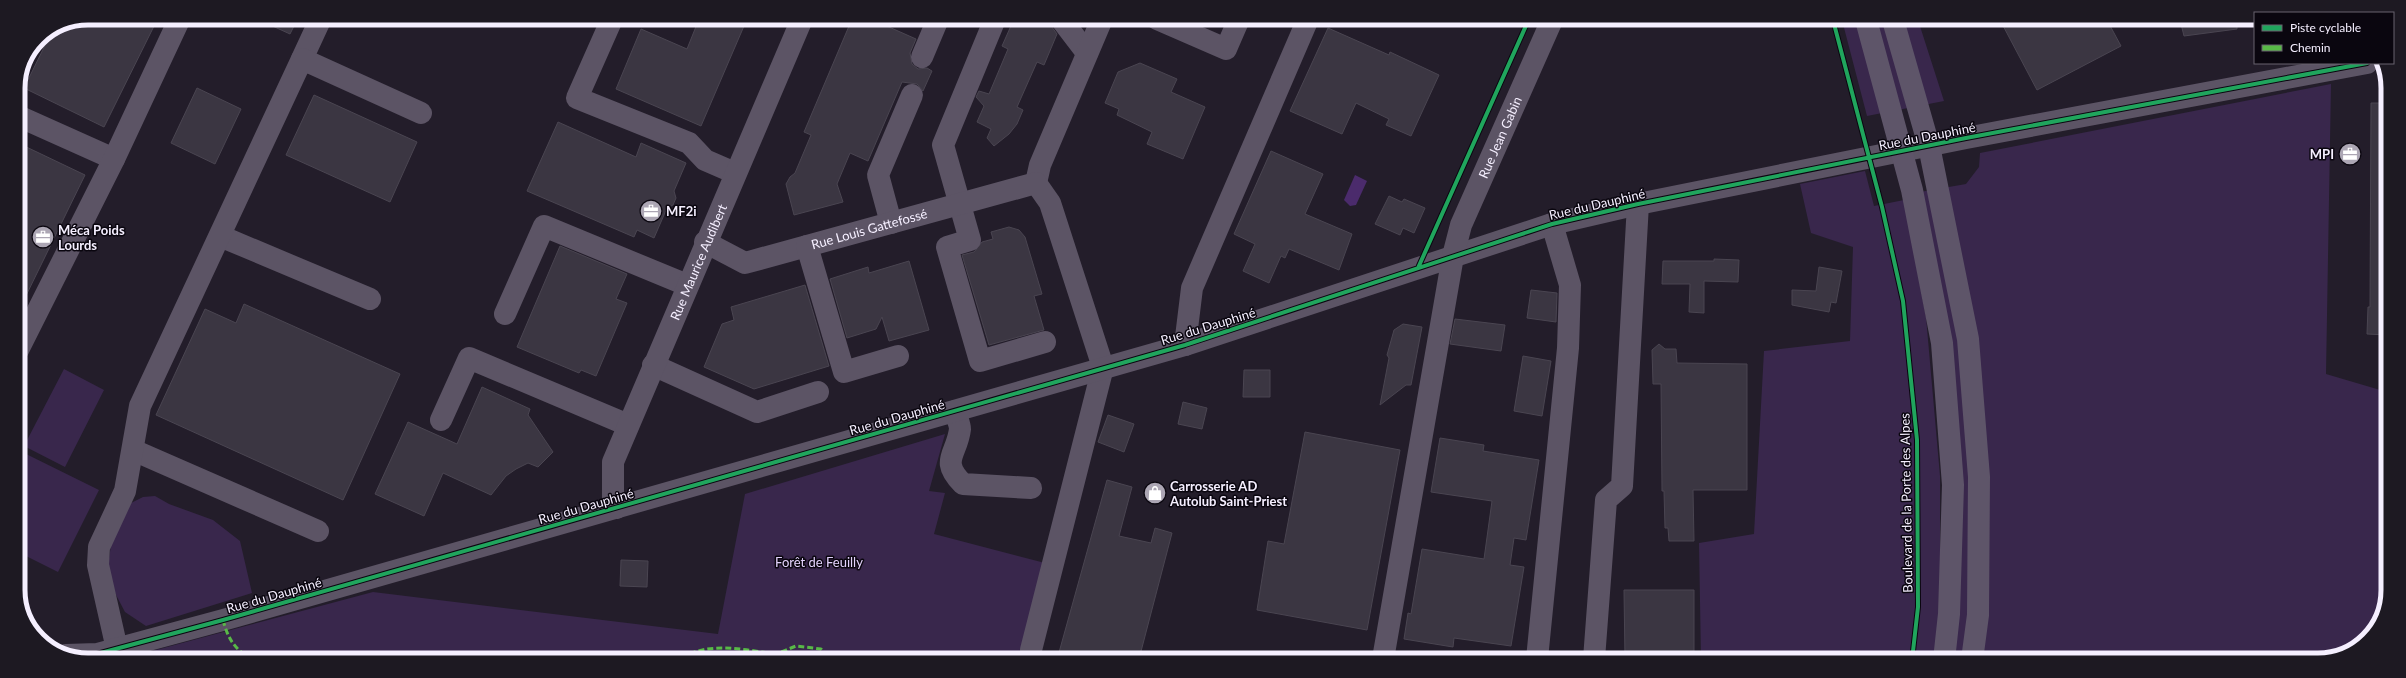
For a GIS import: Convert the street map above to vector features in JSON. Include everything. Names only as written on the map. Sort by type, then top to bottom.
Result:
[{"type":"main road","points":[[1867,25],[1912,190],[1942,350],[1953,485],[1949,614],[1945,653]]},
{"type":"main road","points":[[1894,25],[1929,146],[1968,338],[1979,476],[1978,615],[1973,653]]},
{"type":"street","points":[[25,336],[114,159],[177,25]]},
{"type":"street","points":[[117,649],[98,565],[99,547],[125,491],[140,406],[318,25]]},
{"type":"street","points":[[609,25],[577,98],[689,143],[705,160],[735,173]]},
{"type":"street","name":"Rue Maurice Audibert","points":[[616,508],[613,499],[613,462],[705,242],[799,25]]},
{"type":"street","points":[[922,57],[935,25]]},
{"type":"street","points":[[993,25],[943,145],[970,240],[948,247],[980,361],[1045,342]]},
{"type":"street","points":[[1066,25],[1087,53]]},
{"type":"street","points":[[1031,650],[1103,368],[1050,203],[1036,183],[1040,165],[1099,25]]},
{"type":"street","points":[[1171,25],[1226,49],[1236,25]]},
{"type":"street","points":[[1185,345],[1192,288],[1305,25]]},
{"type":"street","name":"Rue Jean Gabin","points":[[1384,653],[1453,256],[1461,225],[1550,25]]},
{"type":"street","points":[[302,59],[421,113]]},
{"type":"street","name":"Rue du Dauphiné","points":[[101,653],[616,508],[1185,345],[1552,224],[1638,204],[1902,151],[2362,64]]},
{"type":"street","points":[[891,223],[878,175],[912,95]]},
{"type":"street","points":[[25,119],[114,159]]},
{"type":"street","name":"Rue Louis Gattefossé","points":[[705,242],[745,263],[1036,183]]},
{"type":"street","points":[[1594,653],[1606,500],[1622,486],[1638,204]]},
{"type":"street","points":[[1538,653],[1568,348],[1570,285],[1552,224]]},
{"type":"street","points":[[505,314],[544,226],[688,285]]},
{"type":"street","points":[[220,236],[370,299]]},
{"type":"street","points":[[807,246],[844,372],[898,356]]},
{"type":"street","points":[[441,420],[470,358],[628,425]]},
{"type":"street","points":[[653,366],[757,412],[818,392]]},
{"type":"street","points":[[955,411],[960,428],[950,460],[953,474],[963,484],[1031,488]]},
{"type":"street","points":[[132,450],[318,532]]},
{"type":"green space","points":[[1843,25],[1920,25],[1944,101],[1867,116]]},
{"type":"green space","points":[[2331,84],[2326,374],[2381,390],[2381,590],[2379,606],[2375,618],[2363,635],[2350,645],[2338,650],[2318,653],[1955,653],[1956,638],[1920,192],[1966,184],[1979,167],[1980,153]]},
{"type":"green space","points":[[1865,171],[1874,206],[1904,200],[1926,317],[1940,476],[1940,602],[1936,653],[1701,653],[1699,543],[1754,534],[1764,351],[1850,341],[1853,247],[1811,233],[1800,184]]},
{"type":"green space","points":[[64,369],[104,390],[65,467],[25,447]]},
{"type":"green space","name":"Forêt de Feuilly","points":[[945,434],[929,491],[945,493],[934,534],[1045,563],[1020,653],[145,653],[373,592],[718,634],[745,494]]},
{"type":"green space","points":[[25,453],[99,490],[58,572],[25,556]]},
{"type":"green space","points":[[155,496],[169,504],[213,520],[240,541],[252,593],[146,626],[125,612],[115,593],[108,566],[111,545],[131,503],[143,497]]},
{"type":"shaded area","points":[[1355,175],[1367,181],[1356,205],[1350,206],[1344,200]]},
{"type":"building","points":[[88,25],[155,25],[104,127],[25,88],[48,40],[64,30],[76,26]]},
{"type":"building","points":[[270,25],[294,25],[290,34]]},
{"type":"building","points":[[697,25],[744,25],[701,126],[616,89],[641,29],[687,49]]},
{"type":"building","points":[[849,25],[884,25],[916,39],[910,53],[912,64],[918,69],[927,68],[932,71],[923,91],[917,84],[902,82],[868,161],[850,153],[837,184],[843,202],[794,215],[786,184],[790,177],[795,173],[811,135],[804,132]]},
{"type":"building","points":[[1011,25],[1050,25],[1057,34],[1044,65],[1037,62],[1017,107],[1023,110],[1017,124],[1009,134],[994,146],[987,138],[991,129],[977,122],[984,106],[976,97],[979,91],[989,94],[1008,49],[1002,46]]},
{"type":"building","points":[[2003,25],[2110,25],[2121,46],[2037,90]]},
{"type":"building","points":[[2181,25],[2237,25],[2237,29],[2184,36]]},
{"type":"building","points":[[1328,28],[1389,55],[1390,52],[1439,75],[1411,136],[1386,125],[1389,119],[1356,103],[1342,134],[1290,111]]},
{"type":"building","points":[[1140,63],[1177,79],[1171,92],[1205,107],[1183,159],[1147,144],[1152,132],[1117,115],[1119,109],[1105,103],[1118,72]]},
{"type":"building","points":[[197,88],[241,109],[215,164],[171,143]]},
{"type":"building","points":[[314,95],[417,142],[390,202],[286,155]]},
{"type":"building","points":[[2371,103],[2381,103],[2381,335],[2367,334],[2368,307],[2370,307]]},
{"type":"building","points":[[558,122],[636,157],[641,143],[686,163],[674,191],[676,198],[673,205],[667,208],[654,238],[637,230],[634,237],[527,191]]},
{"type":"building","points":[[25,146],[85,175],[25,298]]},
{"type":"building","points":[[1271,151],[1323,174],[1305,214],[1352,234],[1339,270],[1289,249],[1285,258],[1281,256],[1269,283],[1243,271],[1255,244],[1234,234]]},
{"type":"building","points":[[1389,196],[1402,202],[1404,199],[1425,208],[1414,233],[1403,228],[1400,235],[1375,224]]},
{"type":"building","points":[[1009,227],[1019,230],[1025,237],[1042,294],[1034,296],[1044,330],[989,345],[962,255],[974,252],[982,242],[993,239],[991,232]]},
{"type":"building","points":[[560,246],[627,274],[616,299],[627,303],[596,376],[581,370],[579,373],[517,347]]},
{"type":"building","points":[[1714,259],[1739,260],[1738,282],[1704,281],[1704,313],[1689,312],[1690,284],[1662,284],[1663,261],[1714,261]]},
{"type":"building","points":[[909,261],[929,330],[889,341],[882,317],[876,329],[847,338],[830,279],[868,267],[869,273]]},
{"type":"building","points":[[1819,267],[1842,271],[1836,303],[1831,302],[1829,312],[1792,305],[1792,290],[1816,291]]},
{"type":"building","points":[[805,285],[829,366],[754,389],[704,367],[722,324],[734,320],[731,307]]},
{"type":"building","points":[[1531,290],[1557,293],[1556,322],[1527,318]]},
{"type":"building","points":[[244,304],[400,374],[343,500],[156,415],[205,309],[236,323]]},
{"type":"building","points":[[1455,319],[1505,325],[1501,351],[1450,344]]},
{"type":"building","points":[[1403,324],[1422,327],[1411,385],[1406,385],[1380,405],[1389,358],[1387,355],[1394,330]]},
{"type":"building","points":[[1659,344],[1665,349],[1676,349],[1677,363],[1747,364],[1747,490],[1693,490],[1694,541],[1669,541],[1668,528],[1665,528],[1664,491],[1662,491],[1661,384],[1653,384],[1652,350]]},
{"type":"building","points":[[1523,356],[1551,361],[1542,416],[1514,411]]},
{"type":"building","points":[[1244,370],[1270,370],[1270,397],[1243,397]]},
{"type":"building","points":[[482,387],[530,409],[528,415],[553,452],[538,467],[528,463],[516,469],[506,476],[491,495],[443,473],[424,516],[375,494],[408,422],[457,444]]},
{"type":"building","points":[[1183,402],[1207,408],[1202,429],[1178,424]]},
{"type":"building","points":[[1108,415],[1134,424],[1124,452],[1098,442]]},
{"type":"building","points":[[1305,432],[1400,450],[1367,630],[1257,610],[1268,541],[1284,544]]},
{"type":"building","points":[[1440,438],[1484,445],[1483,451],[1539,460],[1526,540],[1514,538],[1510,565],[1524,567],[1511,646],[1454,638],[1453,647],[1404,639],[1408,613],[1411,614],[1422,549],[1484,559],[1492,501],[1431,492]]},
{"type":"building","points":[[1107,480],[1132,487],[1119,536],[1151,543],[1155,528],[1172,533],[1141,653],[1059,653]]},
{"type":"building","points":[[621,560],[648,561],[647,587],[620,586]]},
{"type":"building","points":[[1624,590],[1694,590],[1694,653],[1625,653]]},
{"type":"marked path","points":[[223,620],[232,642],[243,653]]},
{"type":"marked path","points":[[778,653],[796,646],[821,649],[825,653]]},
{"type":"marked path","points":[[693,653],[716,648],[740,649],[769,653]]},
{"type":"cycle path","points":[[1418,268],[1526,25]]},
{"type":"cycle path","name":"Boulevard de la Porte des Alpes","points":[[1834,25],[1882,207],[1903,301],[1917,440],[1918,607],[1913,653]]},
{"type":"cycle path","points":[[101,653],[223,620],[1185,345],[1552,224],[1638,204],[1966,138],[2362,64]]},
{"type":"place","name":"MPI","points":[[2350,154]]},
{"type":"place","name":"MF2i","points":[[651,211]]},
{"type":"place","name":"Méca Poids Lourds","points":[[43,237]]},
{"type":"place","name":"Carrosserie AD Autolub Saint-Priest","points":[[1155,493]]}]
